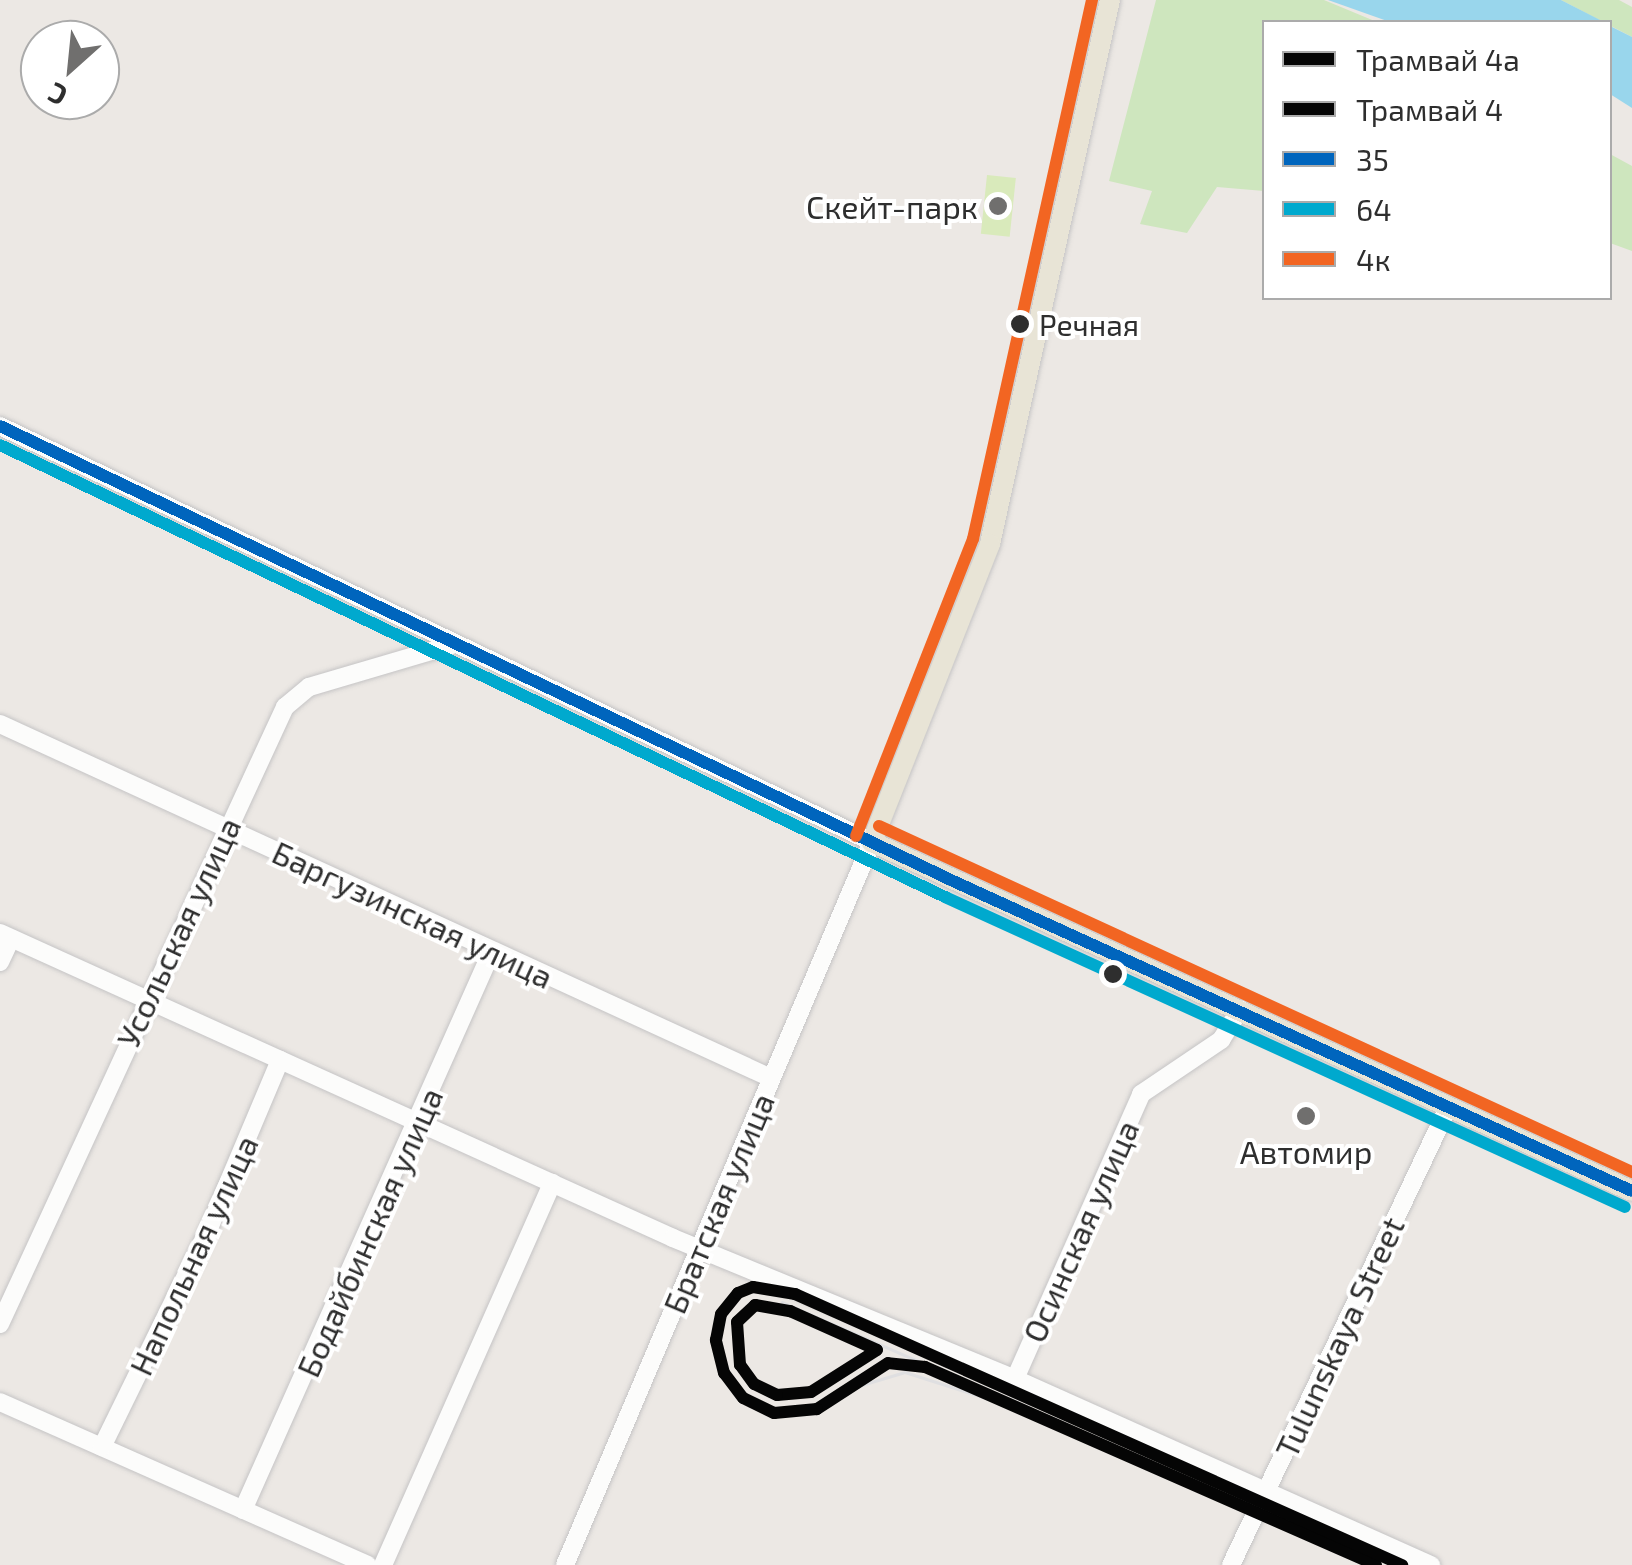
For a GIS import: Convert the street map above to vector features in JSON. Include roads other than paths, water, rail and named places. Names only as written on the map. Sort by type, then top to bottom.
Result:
[{"type":"main road","points":[[1110,0],[990,544],[872,842],[1632,1192]]},
{"type":"street","points":[[1,428],[872,842]]},
{"type":"street","name":"Усольская улица","points":[[0,1324],[285,707],[309,687],[452,645]]},
{"type":"street","name":"Баргузинская улица","points":[[0,724],[228,824],[492,954],[771,1078]]},
{"type":"street","name":"Братская улица","points":[[565,1565],[636,1407],[697,1245],[872,842]]},
{"type":"street","points":[[0,962],[6,936],[552,1183],[1015,1379],[1431,1565]]},
{"type":"street","name":"Бодайбинская улица","points":[[243,1510],[492,954]]},
{"type":"street","name":"Осинская улица","points":[[1015,1379],[1140,1094],[1221,1040],[1240,1010]]},
{"type":"street","name":"Напольная улица","points":[[102,1447],[207,1233],[280,1060]]},
{"type":"street","name":"Tulunskaya Street","points":[[1230,1565],[1447,1110]]},
{"type":"street","points":[[382,1565],[552,1183]]},
{"type":"street","points":[[0,1402],[367,1565]]},
{"type":"water","points":[[1328,0],[1561,0],[1600,20],[1384,20]]},
{"type":"water","points":[[1612,27],[1632,37],[1632,108],[1612,95]]},
{"type":"tram line","name":"4a","points":[[1376,1565],[925,1367],[888,1363],[817,1409],[774,1413],[743,1398],[724,1373],[716,1340],[721,1314],[738,1293],[753,1287],[795,1294],[1402,1565]]},
{"type":"tram line","points":[[782,1302],[937,1369]]},
{"type":"tram line","name":"4","points":[[755,1305],[790,1311],[877,1350],[811,1392],[777,1395],[754,1384],[740,1365],[737,1322],[755,1305]]},
{"type":"tram line","points":[[848,1389],[905,1372],[1042,1416]]},
{"type":"place","name":"Скейт-парк","points":[[998,206]]},
{"type":"place","name":"Речная","points":[[1020,324]]},
{"type":"place","name":"Автомир","points":[[1306,1116]]}]
